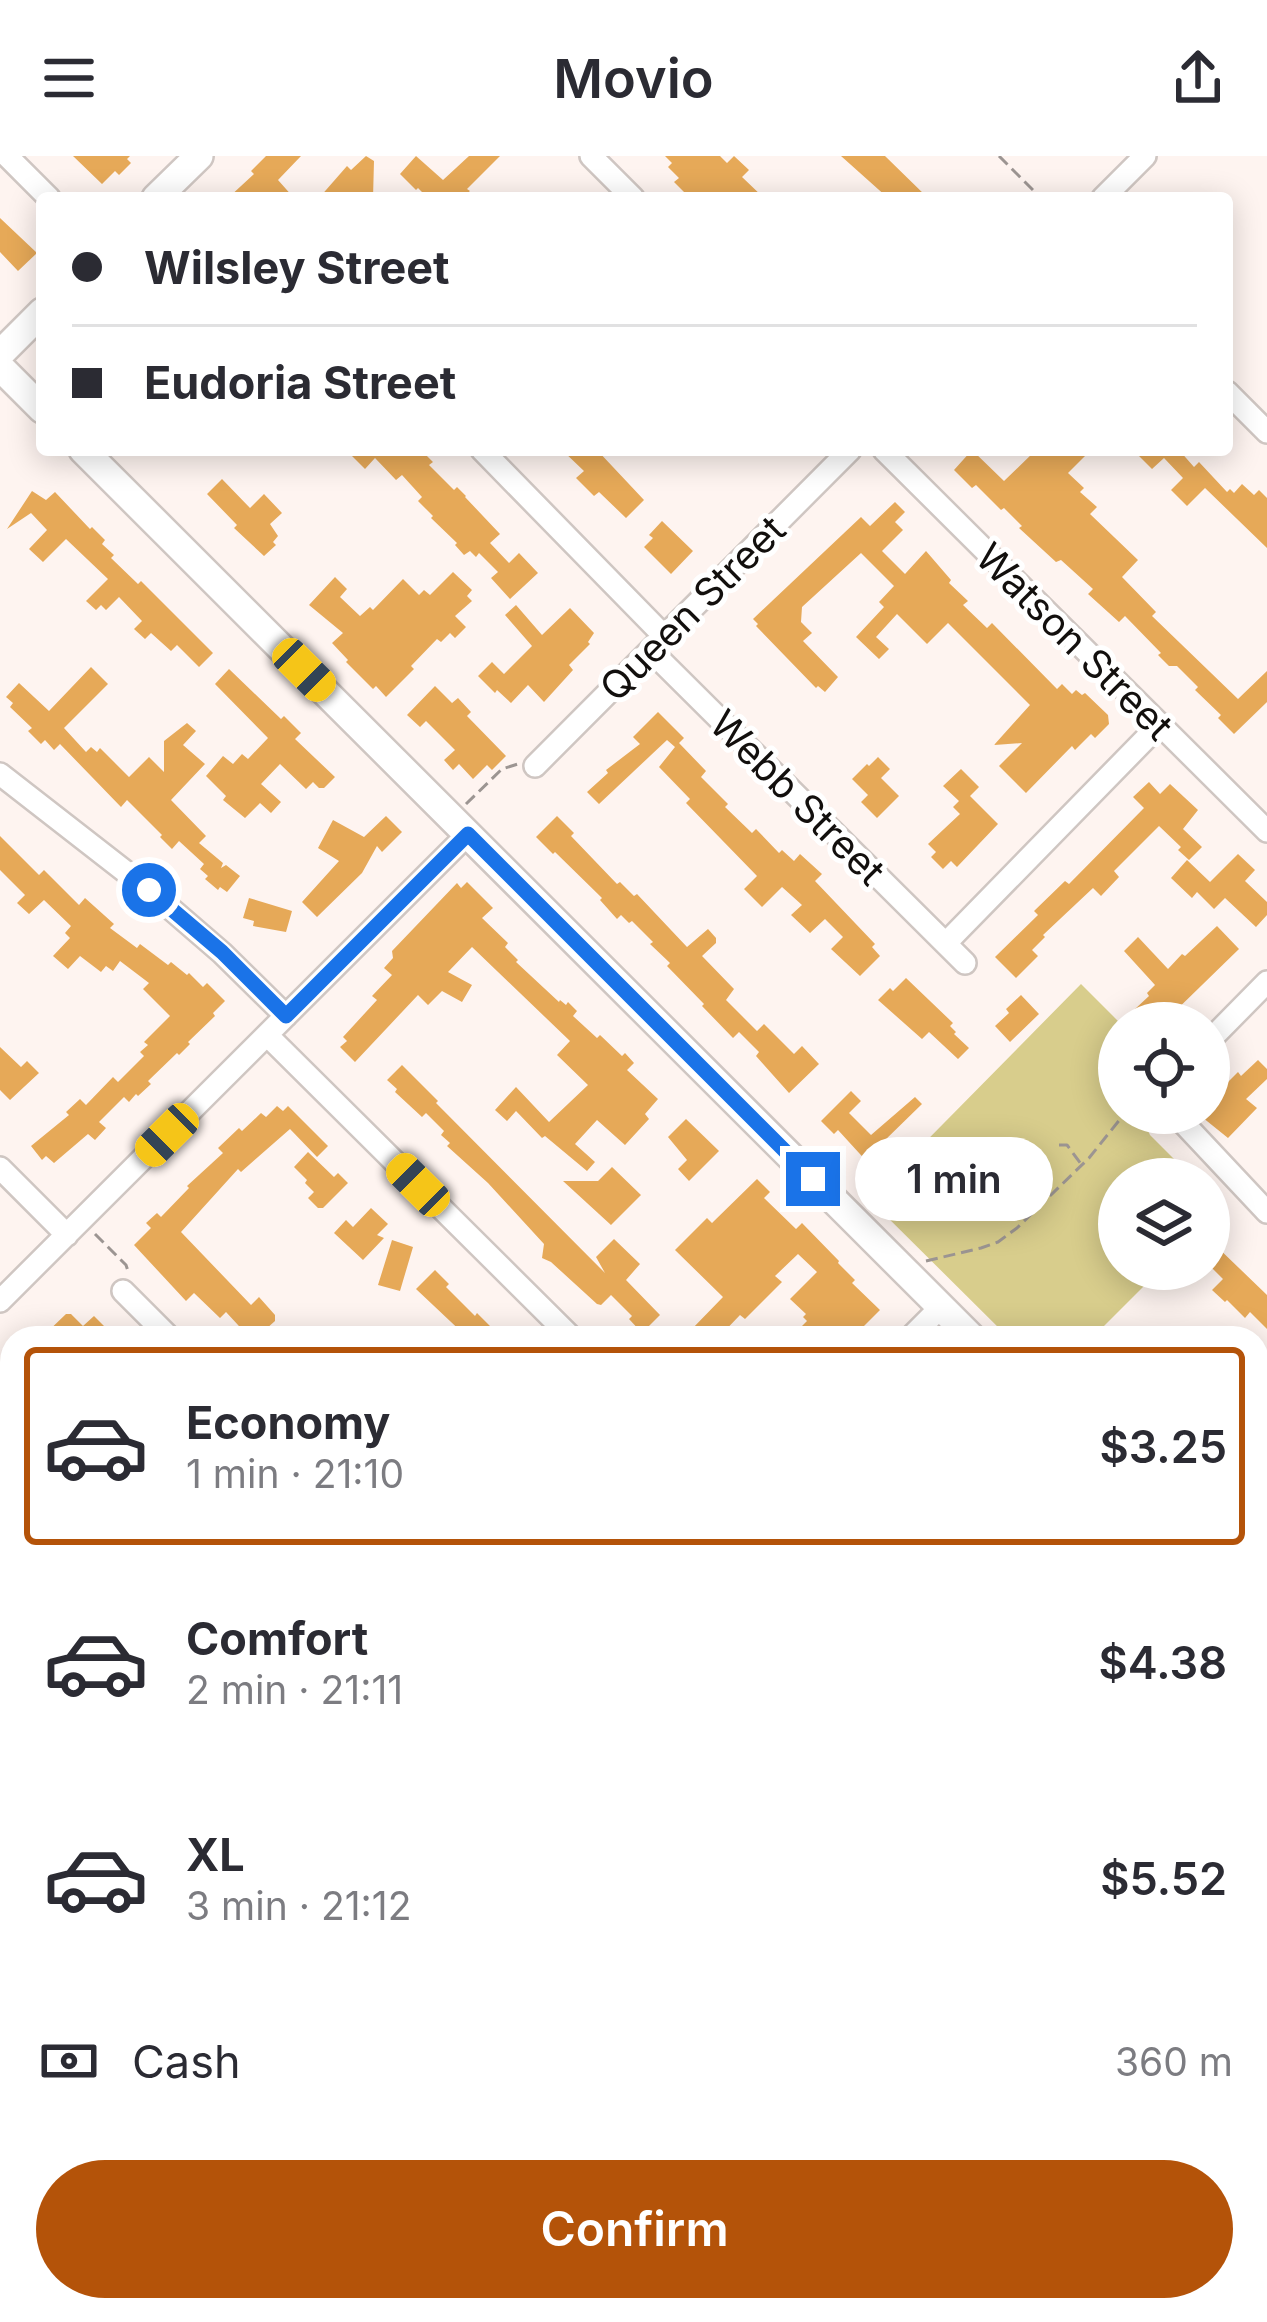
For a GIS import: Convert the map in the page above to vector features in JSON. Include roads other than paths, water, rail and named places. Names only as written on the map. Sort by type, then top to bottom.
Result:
[{"type":"main road","points":[[162,192],[199,156]]},
{"type":"main road","points":[[0,354],[36,318]]},
{"type":"main road","points":[[0,367],[36,404]]},
{"type":"main road","points":[[89,456],[960,1326]]},
{"type":"street","points":[[7,156],[43,192]]},
{"type":"street","points":[[591,156],[627,192]]},
{"type":"street","points":[[1109,192],[1145,156]]},
{"type":"street","points":[[1233,398],[1267,432]]},
{"type":"street","name":"Webb Street","points":[[487,456],[657,643],[965,963]]},
{"type":"street","name":"Queen Street","points":[[535,766],[844,456]]},
{"type":"street","name":"Watson Street","points":[[890,456],[1267,831]]},
{"type":"street","points":[[946,943],[1160,724]]},
{"type":"street","points":[[0,774],[149,890],[222,952],[286,1016]]},
{"type":"street","points":[[0,1300],[286,1016],[460,826]]},
{"type":"street","points":[[1230,1020],[1267,982]]},
{"type":"street","points":[[267,1035],[560,1326]]},
{"type":"street","points":[[1194,1134],[1267,1212]]},
{"type":"street","points":[[0,1168],[74,1227]]},
{"type":"street","points":[[123,1291],[158,1326]]},
{"type":"street","points":[[922,1326],[940,1307]]}]
